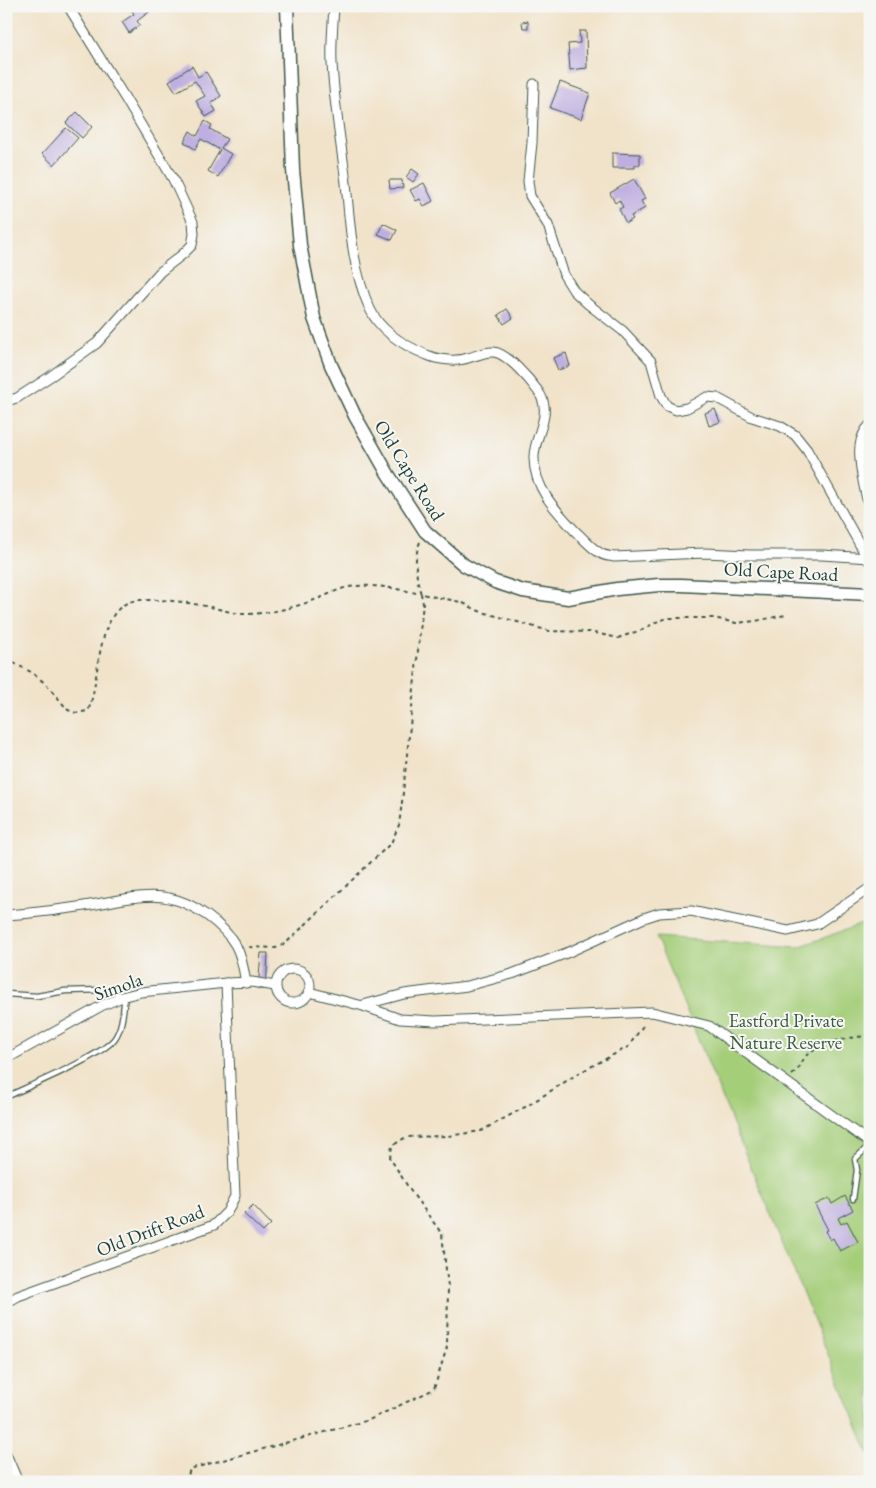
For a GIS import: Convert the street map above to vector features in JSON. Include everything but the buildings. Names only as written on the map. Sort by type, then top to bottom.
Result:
[{"type":"street","points":[[6,401],[17,398],[51,376],[97,342],[160,272],[192,245],[194,234],[192,222],[173,179],[126,98],[68,6]]},
{"type":"street","name":"Old Cape Road","points":[[287,6],[294,170],[300,245],[314,318],[331,365],[355,416],[388,474],[425,531],[464,565],[496,582],[523,591],[549,596],[568,598],[616,589],[659,585],[870,594]]},
{"type":"street","points":[[334,6],[332,63],[352,245],[362,289],[370,310],[383,328],[398,340],[429,356],[450,360],[466,359],[493,352],[502,355],[513,363],[539,392],[544,402],[544,422],[537,439],[534,456],[542,490],[556,511],[591,546],[602,554],[614,557],[704,554],[750,556],[822,555],[869,559]]},
{"type":"street","points":[[534,84],[532,143],[528,181],[530,196],[548,225],[564,275],[574,291],[623,331],[651,361],[661,396],[667,406],[676,410],[687,408],[707,397],[717,398],[752,417],[780,426],[795,436],[807,450],[869,559]]},
{"type":"street","points":[[870,425],[864,432],[859,447],[865,496],[870,508]]},
{"type":"street","points":[[363,1006],[404,994],[467,986],[512,974],[569,952],[658,913],[691,911],[788,931],[817,924],[870,888]]},
{"type":"street","points":[[6,915],[60,910],[142,897],[168,897],[192,906],[217,924],[236,946],[249,983]]},
{"type":"street","points":[[286,970],[299,970],[305,973],[308,979],[309,992],[306,998],[299,1002],[286,1002],[280,998],[277,992],[275,986],[277,979],[286,970]]},
{"type":"street","name":"Simola","points":[[6,1059],[103,1005],[125,996],[141,992],[226,983],[275,986]]},
{"type":"street","name":"Old Drift Road","points":[[6,1303],[18,1296],[214,1225],[227,1212],[235,1196],[226,983]]},
{"type":"street","points":[[309,992],[363,1006],[400,1019],[435,1021],[652,1012],[709,1026],[870,1144]]},
{"type":"street","points":[[6,1454],[9,1467],[18,1482]]},
{"type":"lane","points":[[6,994],[37,996],[65,990],[104,990],[125,996],[122,1022],[115,1038],[99,1052],[6,1097]]},
{"type":"lane","points":[[853,1199],[857,1176],[855,1159],[870,1144]]},
{"type":"path","points":[[236,946],[276,948],[286,943],[390,843],[399,825],[423,603],[416,576],[416,550],[425,531]]},
{"type":"path","points":[[6,659],[31,672],[46,684],[68,710],[76,713],[88,711],[93,700],[99,655],[106,631],[115,614],[126,604],[141,600],[168,600],[241,614],[261,613],[287,608],[350,587],[381,588],[461,602],[479,611],[549,630],[590,632],[618,638],[668,618],[714,618],[736,622],[755,621],[786,615]]},
{"type":"path","points":[[186,1482],[190,1469],[369,1420],[434,1389],[447,1347],[448,1287],[442,1234],[410,1190],[390,1158],[392,1146],[406,1137],[448,1136],[481,1131],[527,1106],[579,1073],[628,1047],[652,1012]]},
{"type":"path","points":[[785,1080],[800,1069],[806,1055],[823,1045],[849,1037],[870,1036]]},
{"type":"green space","name":"Eastford Private Nature Reserve","points":[[870,921],[870,1456],[656,937],[798,947]]}]
